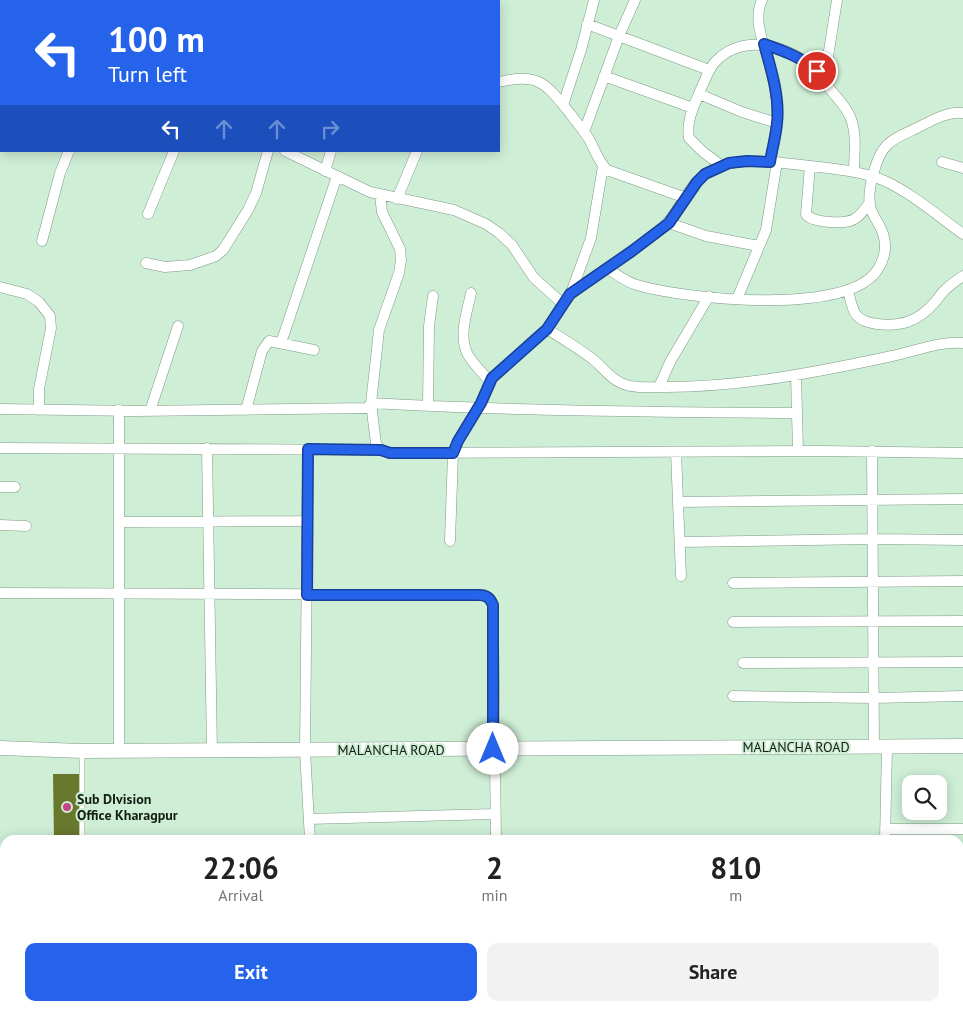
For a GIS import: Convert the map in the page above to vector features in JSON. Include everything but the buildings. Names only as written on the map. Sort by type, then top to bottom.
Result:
[{"type":"main road","name":"MALANCHA ROAD","points":[[0,748],[82,751],[305,751],[963,746]]},
{"type":"street","points":[[563,105],[594,0]]},
{"type":"street","points":[[584,132],[618,36],[634,0]]},
{"type":"street","points":[[737,299],[766,230],[777,123],[778,108],[775,89],[758,17],[762,0]]},
{"type":"street","points":[[824,82],[837,0]]},
{"type":"street","points":[[587,24],[709,70]]},
{"type":"street","points":[[722,166],[688,138],[688,123],[693,108],[709,70],[722,55],[744,45],[764,44],[800,58],[817,71],[850,117],[855,144],[854,172]]},
{"type":"street","points":[[604,76],[693,108]]},
{"type":"street","points":[[500,82],[521,78],[534,80],[553,92],[584,132],[603,166],[614,173],[686,198]]},
{"type":"street","points":[[699,94],[742,112],[777,123]]},
{"type":"street","points":[[607,268],[635,284],[658,290],[737,299],[807,299],[848,290],[877,272],[884,256],[885,238],[872,212],[870,202],[873,176],[886,146],[894,139],[950,114],[963,113]]},
{"type":"street","points":[[42,241],[60,173],[69,152]]},
{"type":"street","points":[[148,214],[174,152]]},
{"type":"street","points":[[146,262],[165,267],[190,265],[216,256],[223,250],[248,210],[256,193],[268,152]]},
{"type":"street","points":[[287,152],[354,186],[396,199],[454,210],[486,224],[512,245],[534,278],[563,304]]},
{"type":"street","points":[[325,170],[331,152]]},
{"type":"street","points":[[396,199],[417,152]]},
{"type":"street","points":[[570,294],[669,223],[697,182],[705,174],[729,163],[747,161],[773,162],[873,176],[910,196],[963,234]]},
{"type":"street","points":[[942,162],[963,168]]},
{"type":"street","points":[[450,541],[453,453],[490,382],[547,329],[570,294],[591,238],[603,166]]},
{"type":"street","points":[[810,166],[806,214],[808,218],[838,222],[851,221],[857,218],[870,202]]},
{"type":"street","points":[[281,343],[337,176]]},
{"type":"street","points":[[380,195],[382,212],[400,249],[401,260],[397,280],[379,330],[371,403],[376,444],[381,450]]},
{"type":"street","points":[[669,223],[706,236],[759,246]]},
{"type":"street","points":[[848,290],[852,309],[860,320],[888,325],[902,324],[919,317],[935,302],[944,290],[963,276]]},
{"type":"street","points":[[0,287],[27,294],[34,298],[50,316],[51,328],[39,389],[39,410]]},
{"type":"street","points":[[471,294],[465,322],[464,346],[469,356],[490,382]]},
{"type":"street","points":[[428,406],[429,326],[433,296]]},
{"type":"street","points":[[659,387],[670,362],[710,296]]},
{"type":"street","points":[[150,410],[178,326]]},
{"type":"street","points":[[547,329],[595,361],[620,383],[659,387],[700,387],[796,375],[894,356],[953,342],[963,343]]},
{"type":"street","points":[[246,410],[265,344],[269,341],[314,350]]},
{"type":"street","points":[[796,375],[798,451]]},
{"type":"street","points":[[371,403],[477,409],[797,413]]},
{"type":"street","points":[[0,409],[360,409],[367,408],[371,403]]},
{"type":"street","points":[[119,410],[119,751]]},
{"type":"street","points":[[0,448],[308,449],[381,450],[390,453],[798,451],[963,453]]},
{"type":"street","points":[[207,448],[212,751]]},
{"type":"street","points":[[308,449],[305,751],[310,835]]},
{"type":"street","points":[[872,451],[874,698],[880,747],[885,835]]},
{"type":"street","points":[[676,452],[681,576]]},
{"type":"street","points":[[0,487],[15,487]]},
{"type":"street","points":[[678,502],[963,499]]},
{"type":"street","points":[[119,522],[307,521]]},
{"type":"street","points":[[0,525],[26,526]]},
{"type":"street","points":[[680,542],[873,538],[963,540]]},
{"type":"street","points":[[733,583],[963,582]]},
{"type":"street","points":[[0,593],[485,595],[493,605],[493,749],[496,835]]},
{"type":"street","points":[[734,622],[963,621]]},
{"type":"street","points":[[743,663],[963,662]]},
{"type":"street","points":[[733,696],[874,698],[963,696]]},
{"type":"street","points":[[309,819],[495,814]]},
{"type":"street","points":[[885,829],[963,829]]},
{"type":"lane","points":[[82,751],[82,835]]},
{"type":"place","name":"Sub DIvision Office Kharagpur","points":[[67,807]]},
{"type":"route","points":[[493,749],[493,605],[490,599],[485,595],[307,595],[308,449],[381,450],[390,453],[453,453],[458,441],[481,403],[492,378],[547,329],[570,294],[669,223],[697,182],[705,174],[729,163],[747,161],[770,162],[778,108],[764,44],[800,58],[817,71]]}]
